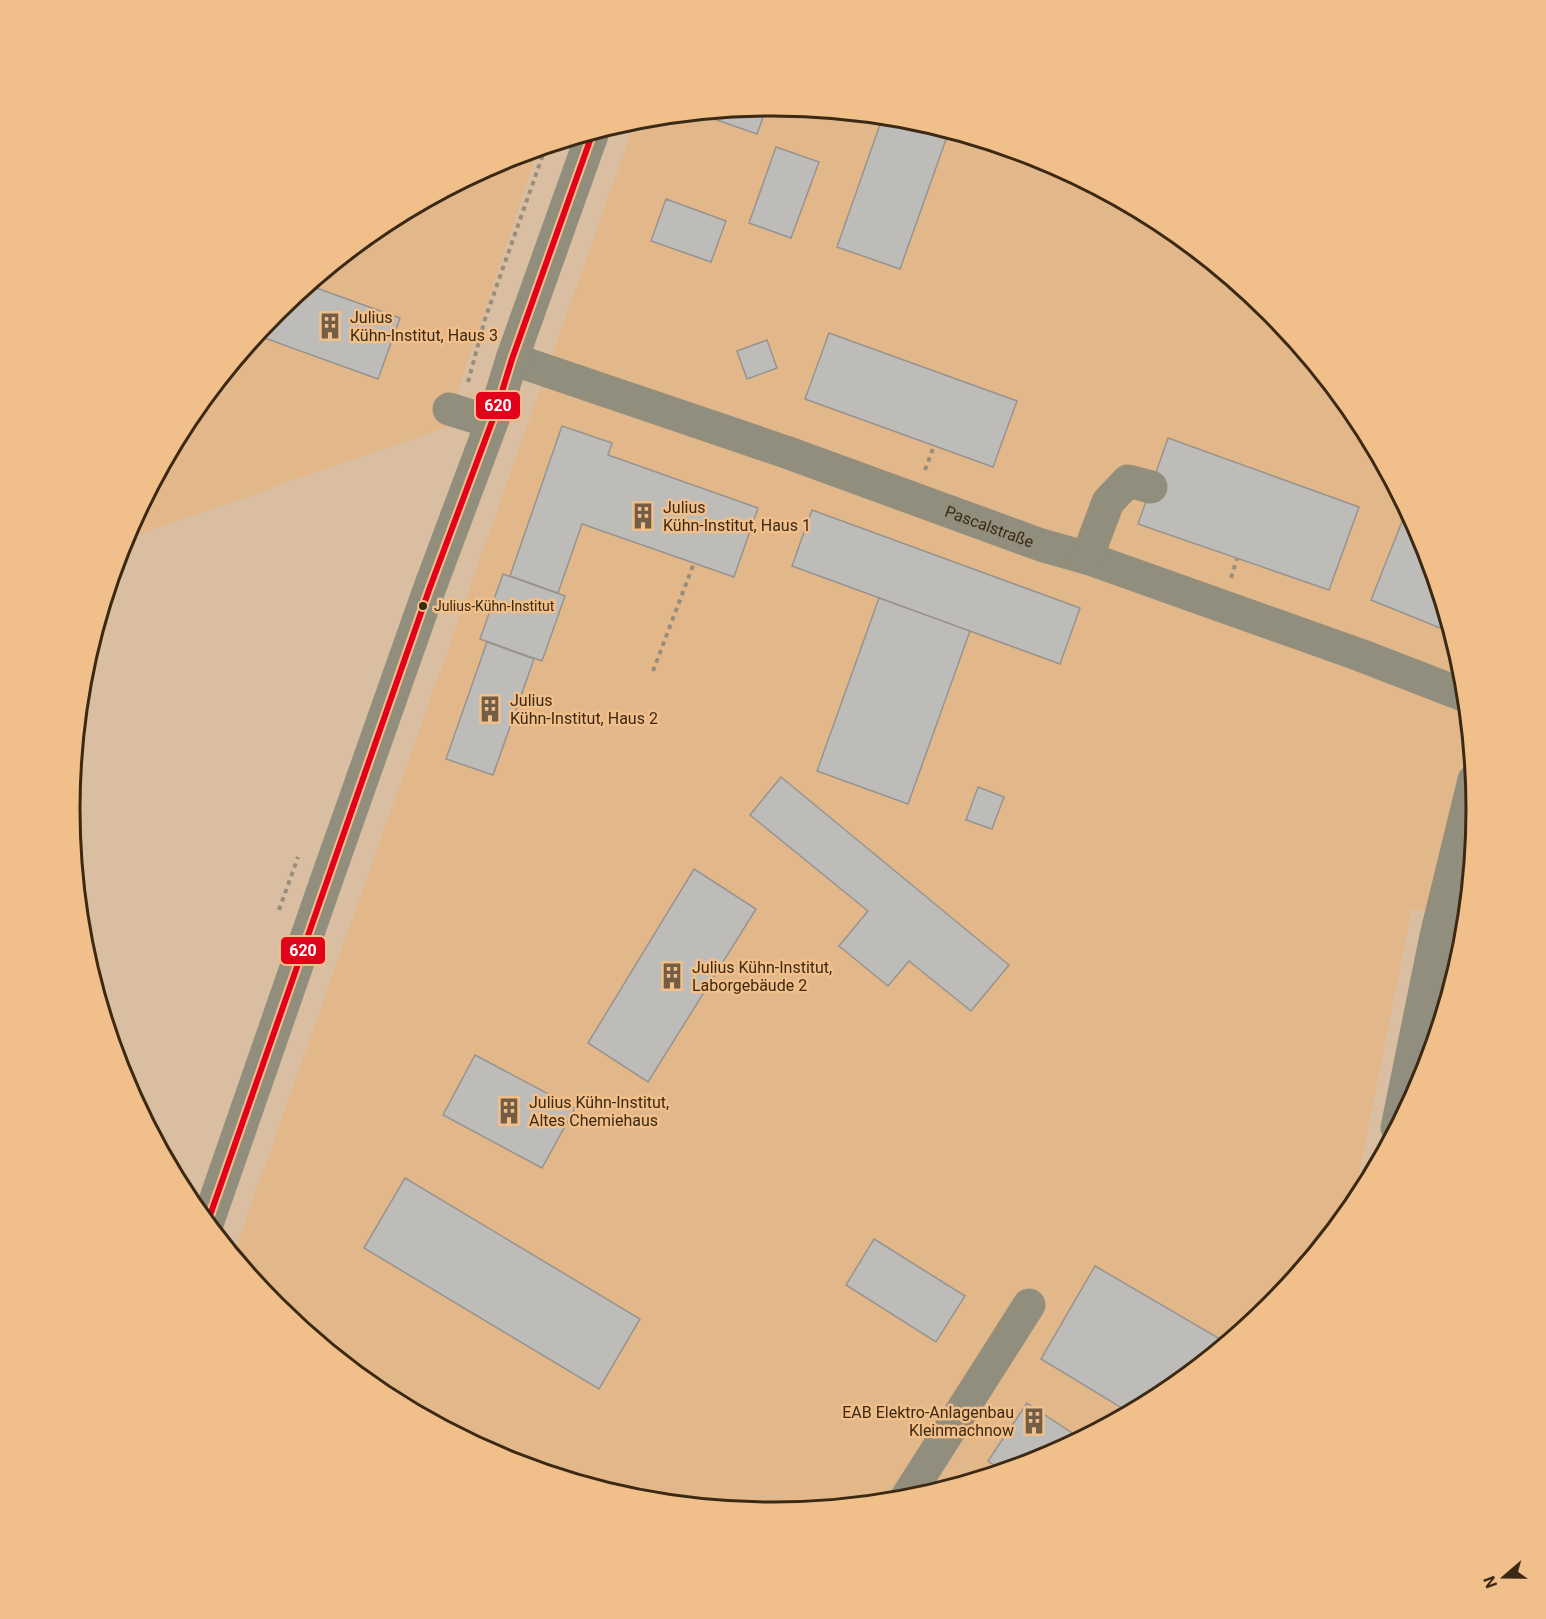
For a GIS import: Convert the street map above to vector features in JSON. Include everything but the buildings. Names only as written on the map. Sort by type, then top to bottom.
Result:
[{"type":"street","points":[[210,1215],[429,590],[590,141]]},
{"type":"street","name":"Pascalstraße","points":[[512,359],[786,452],[1041,545],[1087,558],[1360,655],[1456,692]]},
{"type":"street","points":[[449,409],[491,422]]},
{"type":"street","points":[[1087,558],[1108,502],[1117,490],[1128,481],[1151,487]]},
{"type":"street","points":[[1403,1099],[1436,936],[1466,813]]},
{"type":"street","points":[[912,1489],[1029,1305]]},
{"type":"path","points":[[924,472],[934,446]]},
{"type":"path","points":[[653,671],[694,563]]},
{"type":"shaded area","points":[[728,117],[818,117],[908,129],[996,153],[1038,169],[1120,209],[1195,259],[1263,319],[1323,387],[1350,424],[1395,503],[1414,544],[1443,630],[1461,719],[1465,764],[1465,855],[1461,900],[1458,917],[1412,909],[1357,1183],[1323,1232],[1294,1267],[1230,1331],[1195,1360],[1120,1410],[1080,1431],[996,1466],[952,1479],[908,1490],[818,1502],[728,1502],[682,1497],[638,1490],[550,1466],[508,1450],[426,1410],[351,1360],[316,1331],[283,1300],[236,1248],[632,131]]},
{"type":"shaded area","points":[[535,159],[446,427],[136,536],[172,463],[196,424],[252,352],[283,319],[351,259],[388,233],[466,188]]},
{"type":"transit line","name":"620","points":[[210,1215],[429,590],[496,411],[512,359],[590,141]]},
{"type":"place","name":"Julius Kühn-Institut, Haus 3","points":[[330,326]]},
{"type":"place","name":"Julius Kühn-Institut, Haus 1","points":[[643,516]]},
{"type":"place","name":"Julius-Kühn-Institut","points":[[423,606]]},
{"type":"place","name":"Julius Kühn-Institut, Haus 2","points":[[490,709]]},
{"type":"place","name":"Julius Kühn-Institut, Laborgebäude 2","points":[[672,976]]},
{"type":"place","name":"Julius Kühn-Institut, Altes Chemiehaus","points":[[509,1111]]},
{"type":"place","name":"EAB Elektro-Anlagenbau Kleinmachnow","points":[[1034,1421]]}]
